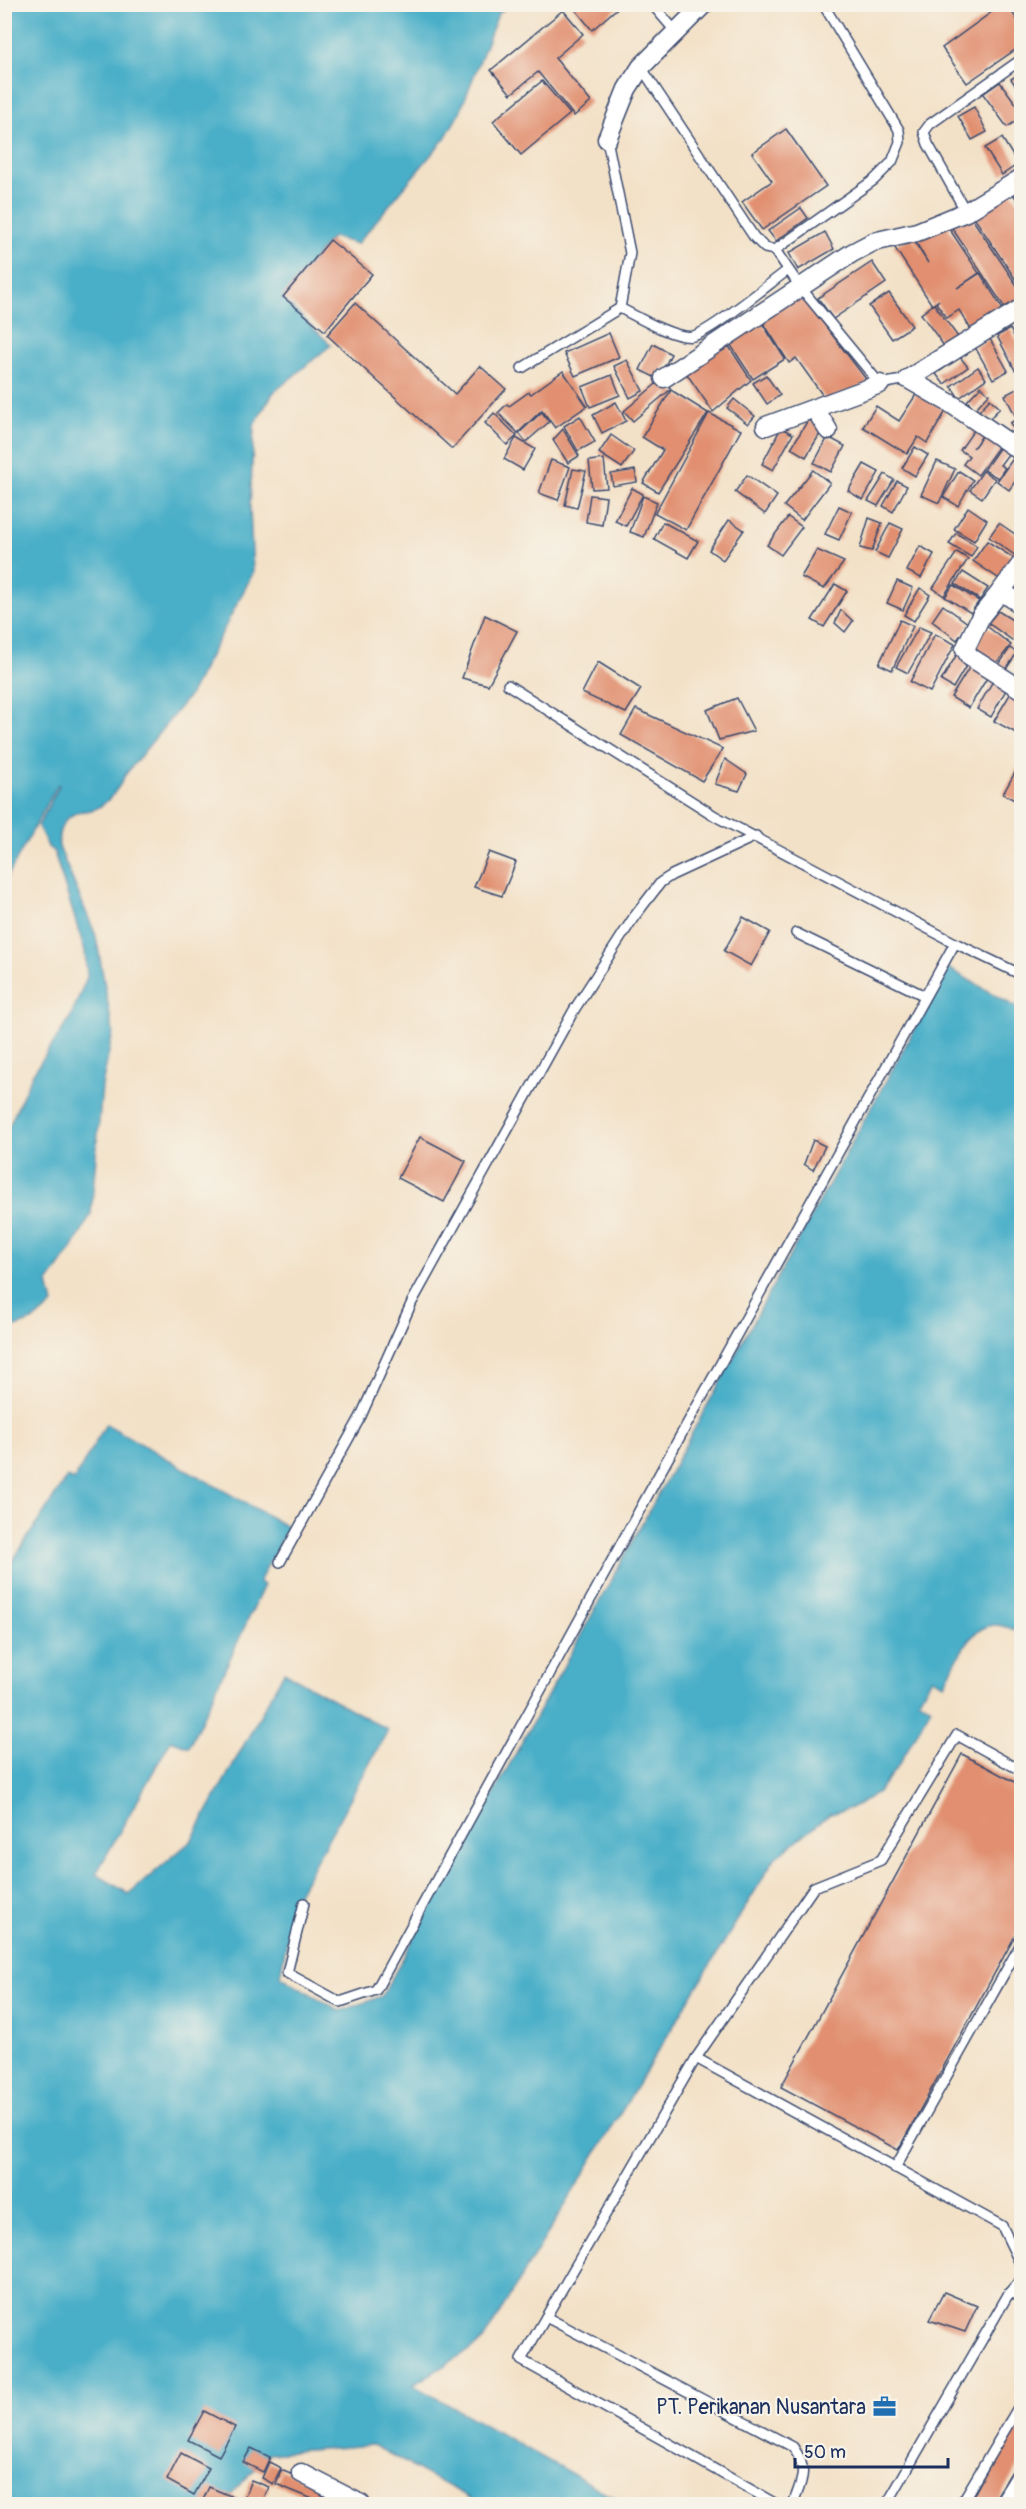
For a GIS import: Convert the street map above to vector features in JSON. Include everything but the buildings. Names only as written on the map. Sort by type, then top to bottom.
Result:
[{"type":"street","points":[[608,139],[627,89],[641,66],[704,4]]},
{"type":"street","points":[[664,378],[852,253],[873,242],[917,232],[966,212],[1022,178]]},
{"type":"street","points":[[1022,308],[908,379],[953,405],[1022,452]]},
{"type":"street","points":[[766,426],[880,384]]},
{"type":"street","points":[[815,409],[828,430]]},
{"type":"street","points":[[1022,563],[981,616],[964,649],[970,657],[1022,690]]},
{"type":"street","points":[[1001,591],[1022,605]]},
{"type":"street","points":[[301,2473],[361,2505]]},
{"type":"lane","points":[[652,4],[676,32]]},
{"type":"lane","points":[[775,250],[874,180],[892,162],[900,142],[898,130],[823,4]]},
{"type":"lane","points":[[966,212],[928,144],[924,132],[930,124],[1022,59]]},
{"type":"lane","points":[[641,66],[754,237],[765,248],[775,250],[801,288],[880,384],[908,379]]},
{"type":"lane","points":[[522,368],[620,308],[630,253],[608,139]]},
{"type":"lane","points":[[620,308],[678,335],[693,336],[711,326],[788,270]]},
{"type":"lane","points":[[508,685],[715,816],[955,943],[1022,975]]},
{"type":"lane","points":[[280,1562],[361,1416],[412,1302],[574,1010],[634,917],[661,882],[756,837]]},
{"type":"lane","points":[[796,933],[925,996]]},
{"type":"lane","points":[[303,1903],[287,1972],[340,2002],[376,1990],[955,943]]},
{"type":"lane","points":[[776,2505],[521,2360],[696,2058],[814,1887],[881,1860],[957,1735],[1022,1771]]},
{"type":"lane","points":[[895,2168],[1022,1942]]},
{"type":"lane","points":[[696,2058],[1002,2226],[1022,2267]]},
{"type":"lane","points":[[887,2505],[1009,2293],[1022,2278]]},
{"type":"lane","points":[[1009,2293],[1022,2295]]},
{"type":"lane","points":[[546,2317],[793,2447],[800,2457],[804,2473],[793,2505]]},
{"type":"lane","points":[[961,2505],[1022,2401]]},
{"type":"water","points":[[5,4],[508,5],[498,14],[460,112],[445,138],[357,244],[332,237],[282,298],[331,345],[273,393],[254,425],[250,507],[253,573],[189,696],[125,775],[110,798],[97,808],[78,812],[68,818],[60,831],[59,847],[96,936],[113,1032],[102,1086],[91,1214],[73,1247],[48,1283],[53,1304],[34,1320],[5,1331],[5,1135],[32,1075],[70,1018],[87,977],[85,951],[54,852],[48,847],[38,826],[58,784],[5,881]]},
{"type":"water","points":[[948,968],[1021,1010],[1021,1632],[994,1625],[977,1632],[958,1657],[944,1684],[932,1678],[919,1699],[931,1708],[898,1766],[878,1792],[855,1807],[830,1814],[775,1858],[482,2342],[413,2385],[626,2504],[481,2504],[373,2445],[269,2453],[223,2504],[5,2504],[4,1574],[67,1477],[74,1480],[106,1424],[288,1527],[259,1582],[264,1585],[189,1747],[171,1740],[96,1874],[129,1894],[191,1841],[284,1672],[388,1730],[295,1899],[280,1976],[340,2011],[382,1996]]},
{"type":"place","name":"PT. Perikanan Nusantara","points":[[884,2407]]}]
